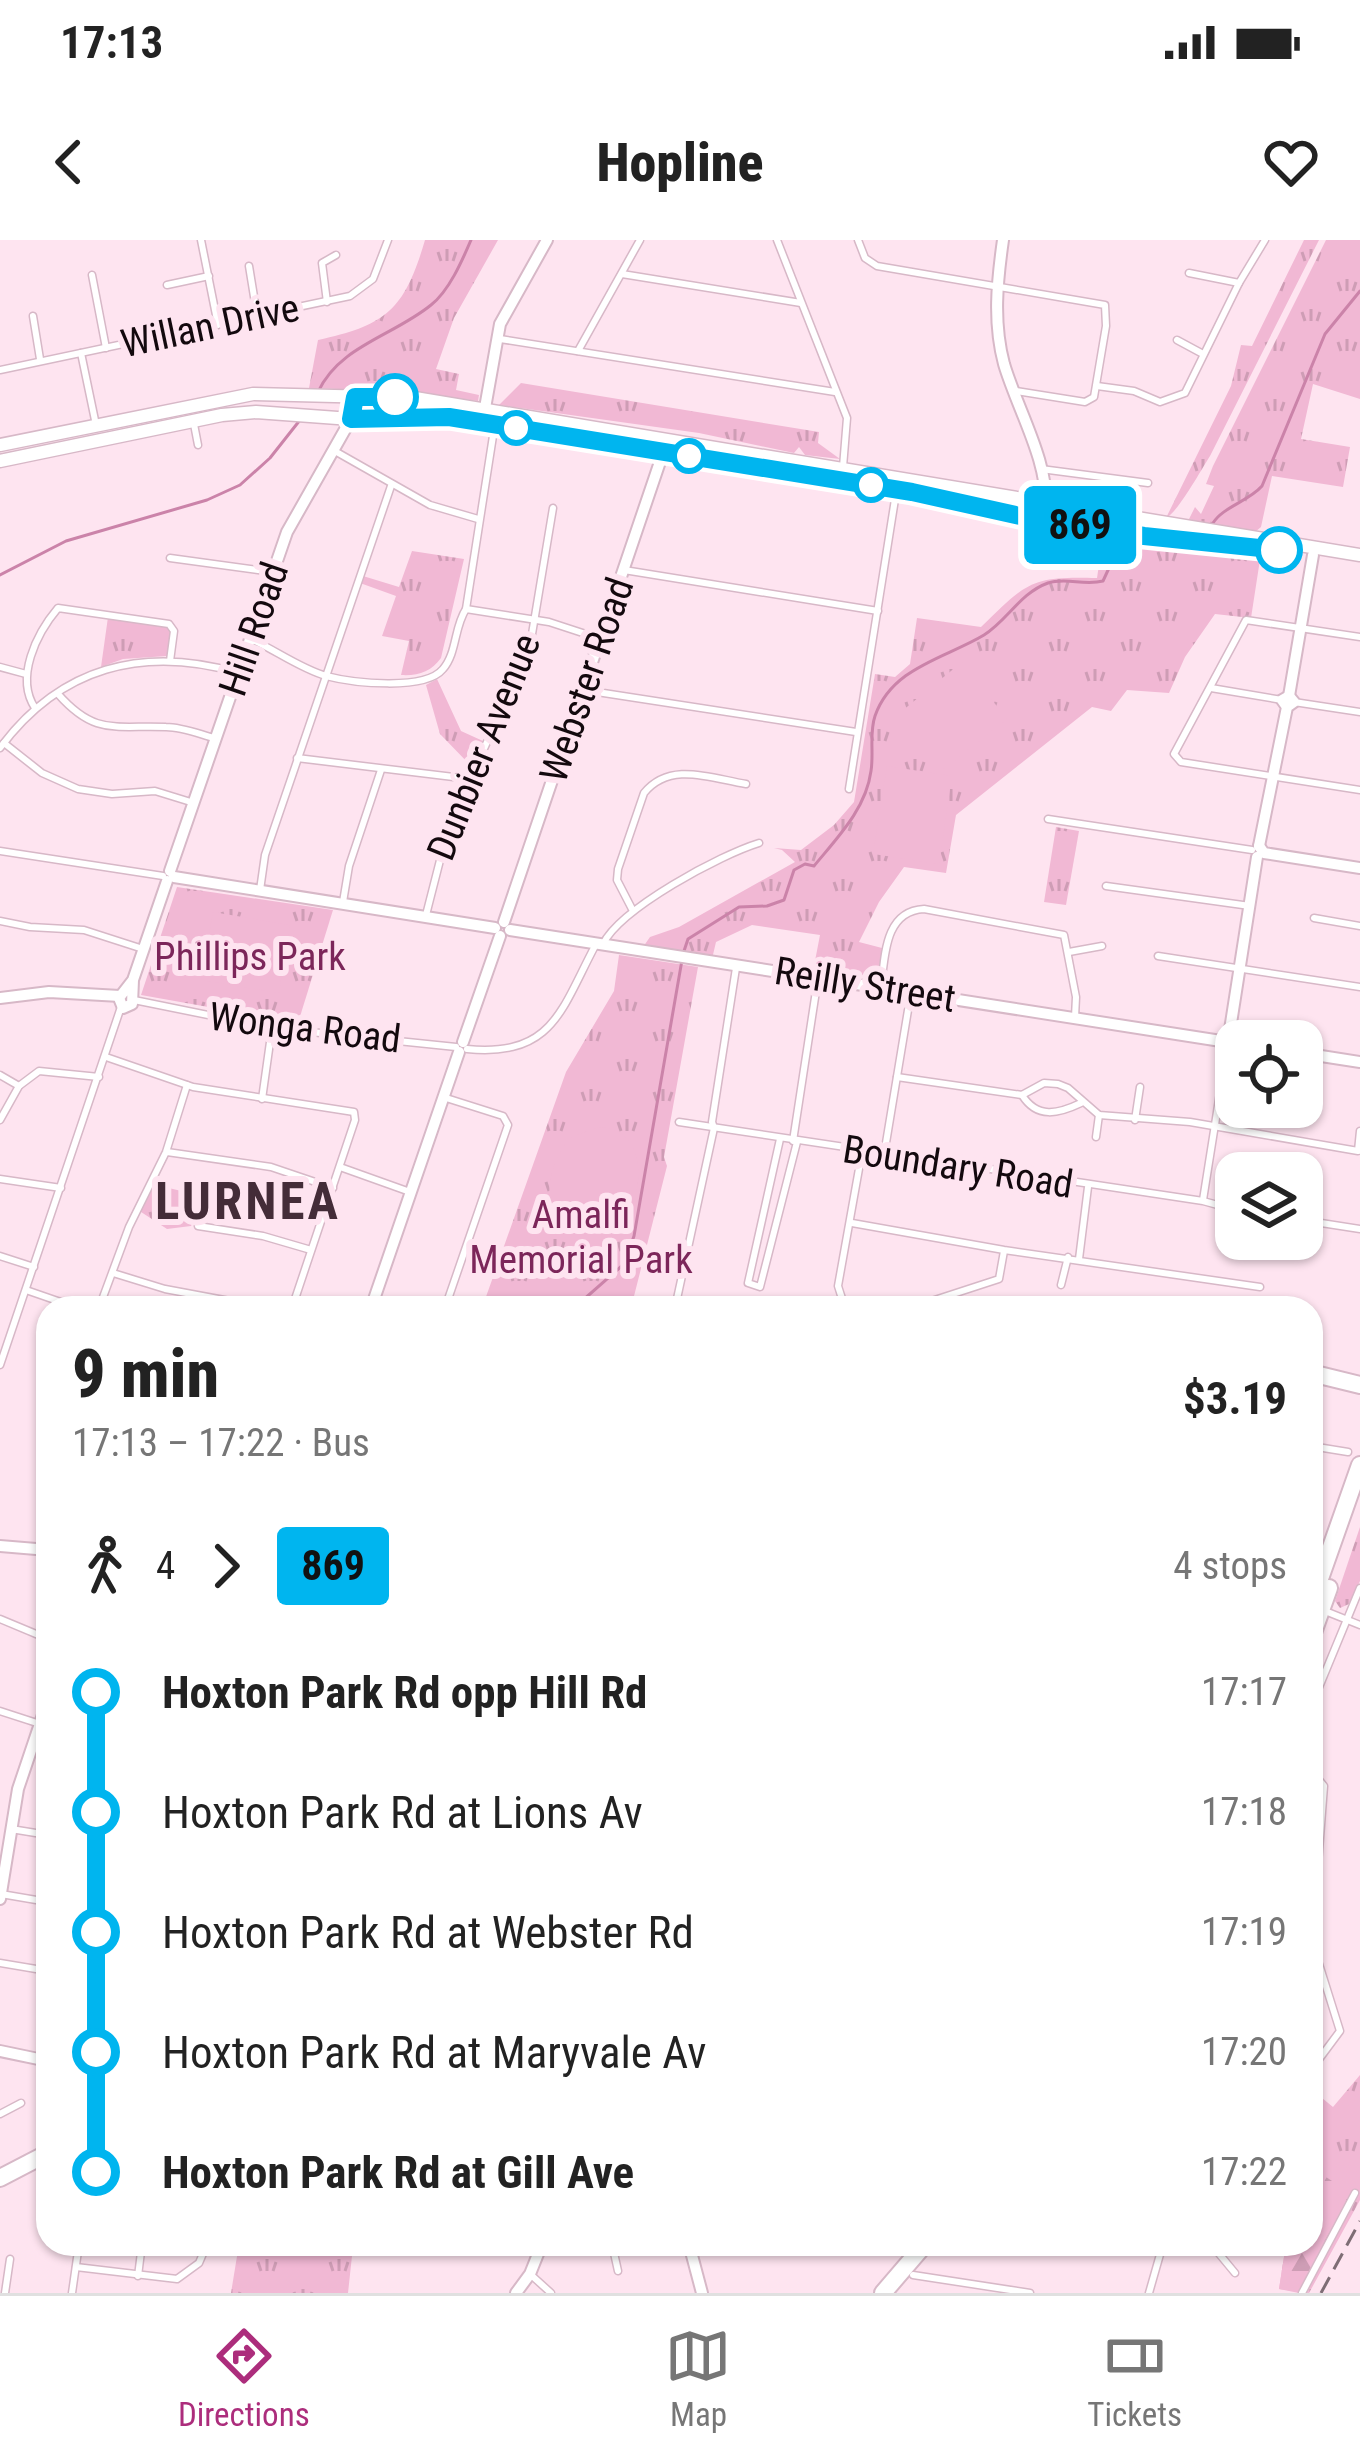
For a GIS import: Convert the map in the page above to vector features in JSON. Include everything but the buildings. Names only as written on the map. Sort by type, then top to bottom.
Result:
[{"type":"highway","points":[[1323,1376],[1360,1385]]},
{"type":"highway","points":[[1323,1387],[1360,1396]]},
{"type":"highway","points":[[1323,1574],[1354,1459]]},
{"type":"highway","points":[[1323,1587],[1360,1499]]},
{"type":"highway","points":[[0,2178],[36,2159]]},
{"type":"highway","points":[[0,2190],[36,2172]]},
{"type":"highway","points":[[884,2293],[915,2256]]},
{"type":"highway","points":[[898,2293],[929,2256]]},
{"type":"main road","points":[[0,461],[260,393],[416,398],[843,467],[1360,559]]},
{"type":"main road","points":[[0,445],[96,425],[191,413],[351,419],[433,415],[498,431],[897,489],[1045,520],[1314,550]]},
{"type":"main road","points":[[326,417],[339,424],[337,443]]},
{"type":"street","name":"Willan Drive","points":[[0,370],[358,293],[369,284],[388,240]]},
{"type":"street","points":[[485,408],[504,316],[548,240]]},
{"type":"street","points":[[578,351],[640,240]]},
{"type":"street","points":[[777,240],[848,425],[843,467]]},
{"type":"street","points":[[858,240],[865,258],[877,266],[1105,305],[1094,397],[1085,402],[1013,390]]},
{"type":"street","points":[[1003,240],[998,334],[1041,469],[1045,520]]},
{"type":"street","points":[[1097,386],[1135,391],[1160,402],[1185,393],[1265,240]]},
{"type":"street","points":[[201,242],[218,325]]},
{"type":"street","points":[[328,302],[322,263],[336,254]]},
{"type":"street","points":[[249,266],[257,316]]},
{"type":"street","points":[[1190,273],[1239,283]]},
{"type":"street","points":[[622,274],[801,304]]},
{"type":"street","points":[[92,275],[106,347]]},
{"type":"street","points":[[167,285],[209,276]]},
{"type":"street","points":[[33,316],[40,361]]},
{"type":"street","points":[[496,338],[835,392]]},
{"type":"street","points":[[1177,340],[1203,354]]},
{"type":"street","points":[[81,352],[96,425]]},
{"type":"street","name":"Hill Road","points":[[26,1290],[273,572],[299,505],[351,419],[355,397]]},
{"type":"street","points":[[191,413],[198,445]]},
{"type":"street","points":[[251,639],[326,676],[425,682],[447,665],[466,609],[478,519],[498,431]]},
{"type":"street","name":"Webster Road","points":[[375,1296],[625,570],[666,437]]},
{"type":"street","points":[[337,443],[391,486],[444,511],[478,519]]},
{"type":"street","points":[[1041,469],[1148,483]]},
{"type":"street","points":[[260,890],[265,855],[391,486]]},
{"type":"street","points":[[849,789],[897,489]]},
{"type":"street","name":"Dunbier Avenue","points":[[426,915],[433,876],[470,779],[530,646],[553,508]]},
{"type":"street","points":[[1232,1020],[1314,550]]},
{"type":"street","points":[[170,558],[273,572]]},
{"type":"street","points":[[625,570],[878,610]]},
{"type":"street","points":[[35,708],[27,694],[26,674],[45,626],[61,607],[169,624],[175,631],[170,661]]},
{"type":"street","points":[[466,609],[535,620],[601,639]]},
{"type":"street","points":[[1360,637],[1246,620],[1174,754],[1175,759],[1195,764],[1360,790]]},
{"type":"street","points":[[194,802],[158,792],[104,793],[70,787],[2,746],[35,708],[113,665],[170,661],[238,673]]},
{"type":"street","points":[[0,667],[26,674]]},
{"type":"street","points":[[1211,688],[1360,712]]},
{"type":"street","points":[[584,690],[856,732]]},
{"type":"street","points":[[58,694],[76,715],[97,726],[171,727],[216,739]]},
{"type":"street","points":[[297,758],[470,779]]},
{"type":"street","points":[[343,902],[349,866],[381,770]]},
{"type":"street","points":[[632,909],[617,880],[617,869],[644,793],[652,784],[681,773],[746,784]]},
{"type":"street","points":[[1048,818],[1360,868]]},
{"type":"street","name":"Wonga Road","points":[[0,998],[49,992],[92,995],[272,1028],[461,1048],[515,1048],[543,1033],[558,1016],[600,943],[632,909],[759,843]]},
{"type":"street","name":"Reilly Street","points":[[0,851],[1215,1041]]},
{"type":"street","points":[[1106,886],[1250,906]]},
{"type":"street","points":[[880,987],[889,936],[904,914],[915,909],[1057,930],[1064,934],[1069,952],[1075,1018]]},
{"type":"street","points":[[1314,919],[1360,926]]},
{"type":"street","points":[[0,921],[84,931],[144,949]]},
{"type":"street","points":[[1069,952],[1102,946]]},
{"type":"street","points":[[1158,956],[1360,987]]},
{"type":"street","points":[[678,1296],[714,1128],[736,964]]},
{"type":"street","points":[[780,1139],[748,1283],[760,1287],[795,1141],[818,977]]},
{"type":"street","points":[[884,1155],[911,992]]},
{"type":"street","points":[[262,1099],[272,1028]]},
{"type":"street","points":[[1323,1056],[1360,1062]]},
{"type":"street","points":[[106,1058],[188,1085],[355,1113],[296,1296]]},
{"type":"street","points":[[0,1120],[33,1074],[47,1070],[99,1077]]},
{"type":"street","points":[[0,1075],[20,1086]]},
{"type":"street","points":[[897,1077],[1022,1094],[1044,1083],[1058,1084],[1099,1115],[1215,1126],[1203,1202]]},
{"type":"street","points":[[103,1296],[129,1227],[166,1152],[188,1085]]},
{"type":"street","points":[[1135,1120],[1140,1087]]},
{"type":"street","points":[[1022,1094],[1029,1105],[1044,1112],[1081,1103]]},
{"type":"street","points":[[443,1097],[512,1118],[450,1296]]},
{"type":"street","points":[[1096,1137],[1099,1115]]},
{"type":"street","name":"Boundary Road","points":[[679,1122],[1215,1205]]},
{"type":"street","points":[[1227,1128],[1358,1150],[1360,1136]]},
{"type":"street","points":[[166,1152],[271,1167],[333,1187]]},
{"type":"street","points":[[841,1296],[838,1286],[862,1152]]},
{"type":"street","points":[[340,1167],[410,1192]]},
{"type":"street","points":[[0,1179],[61,1189]]},
{"type":"street","points":[[1079,1259],[1088,1187]]},
{"type":"street","points":[[852,1223],[1260,1287]]},
{"type":"street","points":[[1323,1223],[1360,1229]]},
{"type":"street","points":[[197,1226],[263,1236],[311,1250]]},
{"type":"street","points":[[947,1296],[999,1279],[1004,1250]]},
{"type":"street","points":[[0,1256],[34,1267]]},
{"type":"street","points":[[1061,1285],[1068,1257]]},
{"type":"street","points":[[112,1273],[203,1296]]},
{"type":"street","points":[[0,1365],[26,1290],[43,1296]]},
{"type":"street","points":[[0,1321],[13,1326]]},
{"type":"street","points":[[1323,1450],[1354,1459]]},
{"type":"street","points":[[0,1546],[36,1549]]},
{"type":"street","points":[[1323,1677],[1360,1588]]},
{"type":"street","points":[[1323,1611],[1360,1625]]},
{"type":"street","points":[[0,1619],[36,1634]]},
{"type":"street","points":[[0,1712],[36,1723]]},
{"type":"street","points":[[36,1736],[18,1790],[0,1897],[36,1901]]},
{"type":"street","points":[[11,1828],[36,1832]]},
{"type":"street","points":[[0,1963],[36,1969]]},
{"type":"street","points":[[1323,1979],[1340,2031],[1323,2054]]},
{"type":"street","points":[[0,2051],[36,2058]]},
{"type":"street","points":[[0,2114],[21,2103]]},
{"type":"street","points":[[1323,2253],[1355,2193]]},
{"type":"street","points":[[72,2293],[77,2256]]},
{"type":"street","points":[[137,2276],[140,2256]]},
{"type":"street","points":[[76,2267],[163,2281],[182,2277],[202,2256]]},
{"type":"street","points":[[516,2293],[537,2256]]},
{"type":"street","points":[[615,2256],[618,2271]]},
{"type":"street","points":[[689,2256],[699,2293]]},
{"type":"street","points":[[1149,2293],[1160,2256]]},
{"type":"street","points":[[1221,2256],[1235,2273]]},
{"type":"street","points":[[1302,2293],[1322,2256]]},
{"type":"street","points":[[5,2293],[10,2259]]},
{"type":"street","points":[[530,2274],[551,2293]]},
{"type":"street","points":[[913,2275],[1030,2293]]},
{"type":"green space","points":[[425,240],[498,240],[454,318],[436,369],[459,374],[456,390],[479,395],[478,401],[399,391],[309,388],[318,340],[361,328],[390,310],[410,282]]},
{"type":"green space","points":[[1304,240],[1319,240],[1210,456],[1166,518],[1231,386],[1241,345],[1252,346]]},
{"type":"green space","points":[[1326,240],[1360,240],[1360,399],[1313,384],[1301,439],[1350,447],[1343,487],[1272,476],[1261,527],[1255,532],[1188,521],[1195,507],[1201,514],[1214,486],[1206,484],[1213,466]]},
{"type":"green space","points":[[521,383],[819,432],[818,443],[840,459],[805,455],[799,447],[794,453],[699,433],[499,405]]},
{"type":"green space","points":[[1103,538],[1261,553],[1251,618],[1215,614],[1185,657],[1169,693],[1127,690],[1111,711],[1092,707],[956,815],[946,873],[904,867],[859,942],[882,948],[878,978],[814,966],[820,935],[752,925],[716,942],[712,959],[643,947],[650,937],[679,927],[795,862],[774,848],[801,850],[834,825],[854,802],[875,674],[895,677],[910,664],[917,618],[981,627],[1032,585],[1058,578],[1097,578]]},
{"type":"green space","points":[[412,551],[464,559],[441,658],[424,672],[401,675],[409,641],[382,636],[396,596],[360,583],[363,576],[399,587]]},
{"type":"green space","points":[[108,617],[167,626],[171,630],[167,656],[123,659],[101,667]]},
{"type":"green space","points":[[962,662],[1007,719],[940,772],[897,715]]},
{"type":"green space","points":[[437,679],[461,731],[483,741],[472,767],[440,734],[426,685]]},
{"type":"green space","points":[[887,766],[952,776],[939,864],[873,854]]},
{"type":"green space","points":[[1056,827],[1079,831],[1066,905],[1044,902]]},
{"type":"green space","name":"Phillips Park","points":[[177,887],[333,910],[298,1023],[141,995]]},
{"type":"green space","points":[[213,912],[290,925],[279,993],[201,980]]},
{"type":"green space","name":"Amalfi Memorial Park","points":[[619,955],[698,967],[664,1157],[667,1166],[634,1296],[486,1296],[566,1072],[614,991]]},
{"type":"green space","points":[[599,1127],[619,1133],[632,1146],[638,1165],[637,1187],[619,1223],[602,1233],[580,1232],[555,1212],[550,1180],[569,1138]]},
{"type":"green space","points":[[152,1184],[194,1194],[191,1226],[167,1229],[138,1210]]},
{"type":"green space","points":[[1360,1527],[1360,1581],[1349,1604],[1340,1608],[1335,1601]]},
{"type":"green space","points":[[1360,2075],[1360,2200],[1309,2293],[1279,2289],[1284,2256],[1323,2256],[1323,2099],[1333,2107]]},
{"type":"green space","points":[[1323,2175],[1347,2191],[1323,2246]]},
{"type":"green space","points":[[237,2256],[352,2256],[348,2293],[231,2293]]},
{"type":"green space","points":[[1284,2256],[1318,2256],[1299,2293],[1279,2289]]},
{"type":"waterway","points":[[318,392],[327,376],[353,352],[438,299],[471,240]]},
{"type":"waterway","points":[[1213,523],[1262,486],[1325,334],[1360,291]]},
{"type":"waterway","points":[[0,575],[66,541],[207,500],[240,485],[270,458],[300,420]]},
{"type":"waterway","points":[[684,951],[688,939],[739,907],[784,900],[794,870],[805,864],[814,866],[841,834],[868,785],[875,716],[883,699],[907,675],[984,635],[1029,593],[1048,583],[1103,581],[1115,555],[1133,547],[1195,550]]},
{"type":"waterway","points":[[588,1296],[624,1264],[634,1236],[682,960]]},
{"type":"railway","points":[[1321,2293],[1360,2221]]},
{"type":"bus line","name":"869","points":[[395,397],[355,397],[351,419],[449,417],[912,492],[1029,518],[1279,550]]},
{"type":"district","name":"LURNEA","points":[[248,1201]]}]
